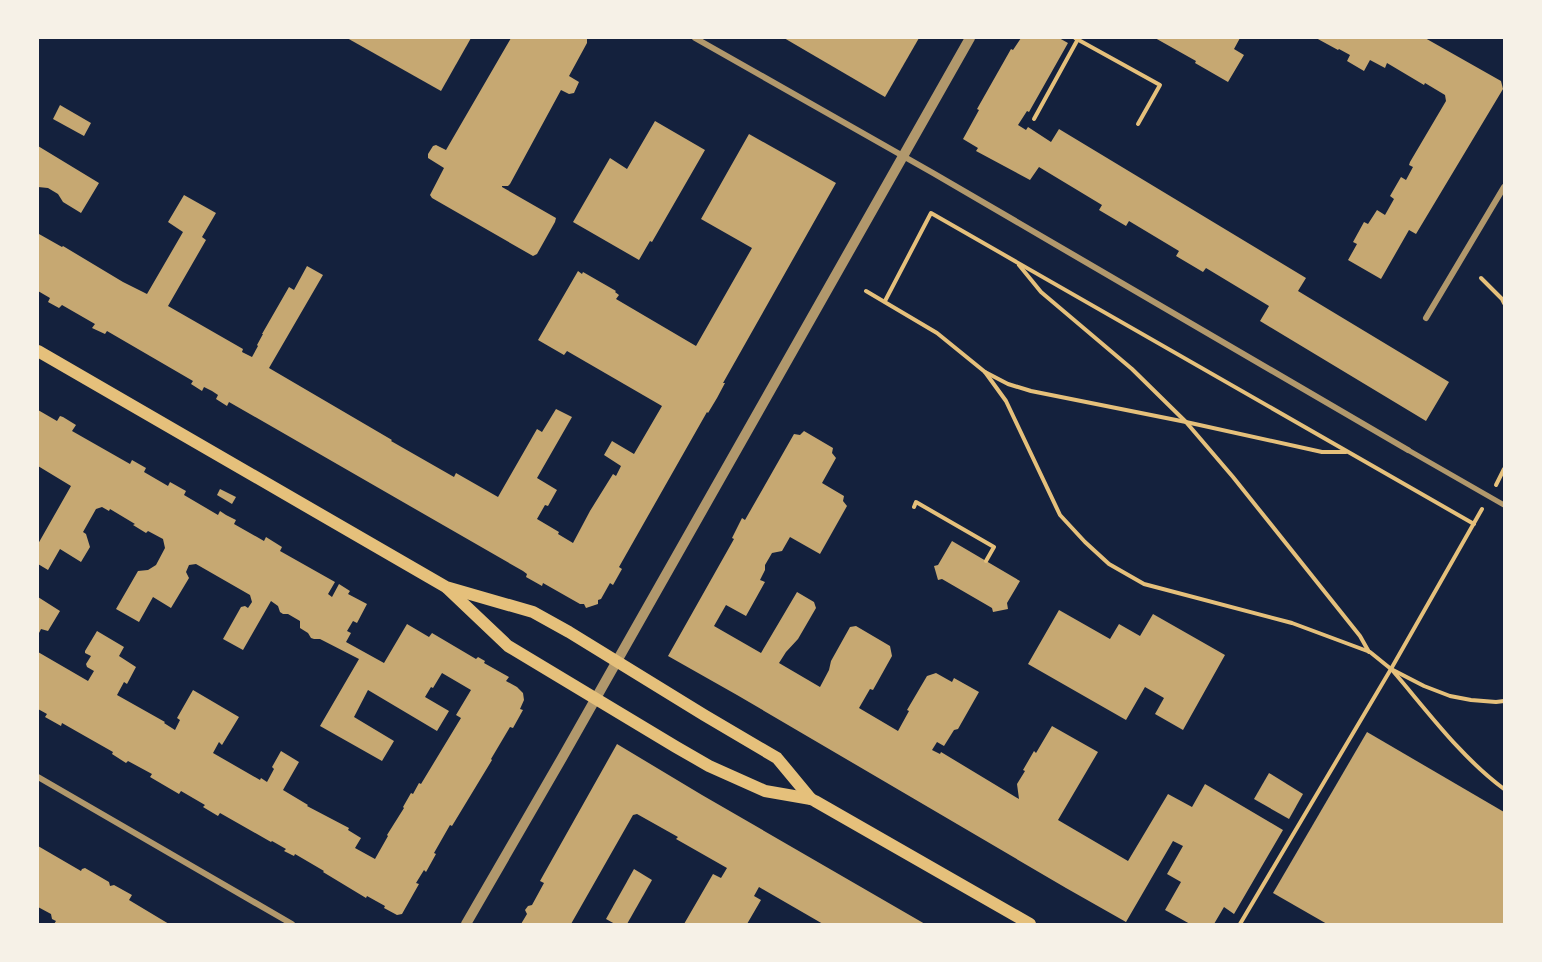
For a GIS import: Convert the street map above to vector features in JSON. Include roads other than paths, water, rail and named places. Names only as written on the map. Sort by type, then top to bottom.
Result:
[{"type":"main road","points":[[38,351],[446,587],[508,646],[709,766],[765,791],[811,799],[1030,924]]},
{"type":"main road","points":[[446,587],[533,612],[569,632],[704,716],[777,758],[811,799]]},
{"type":"street","points":[[695,38],[1504,505]]},
{"type":"street","points":[[466,924],[970,38]]},
{"type":"street","points":[[1426,318],[1504,187]]},
{"type":"street","points":[[38,777],[292,924]]}]
